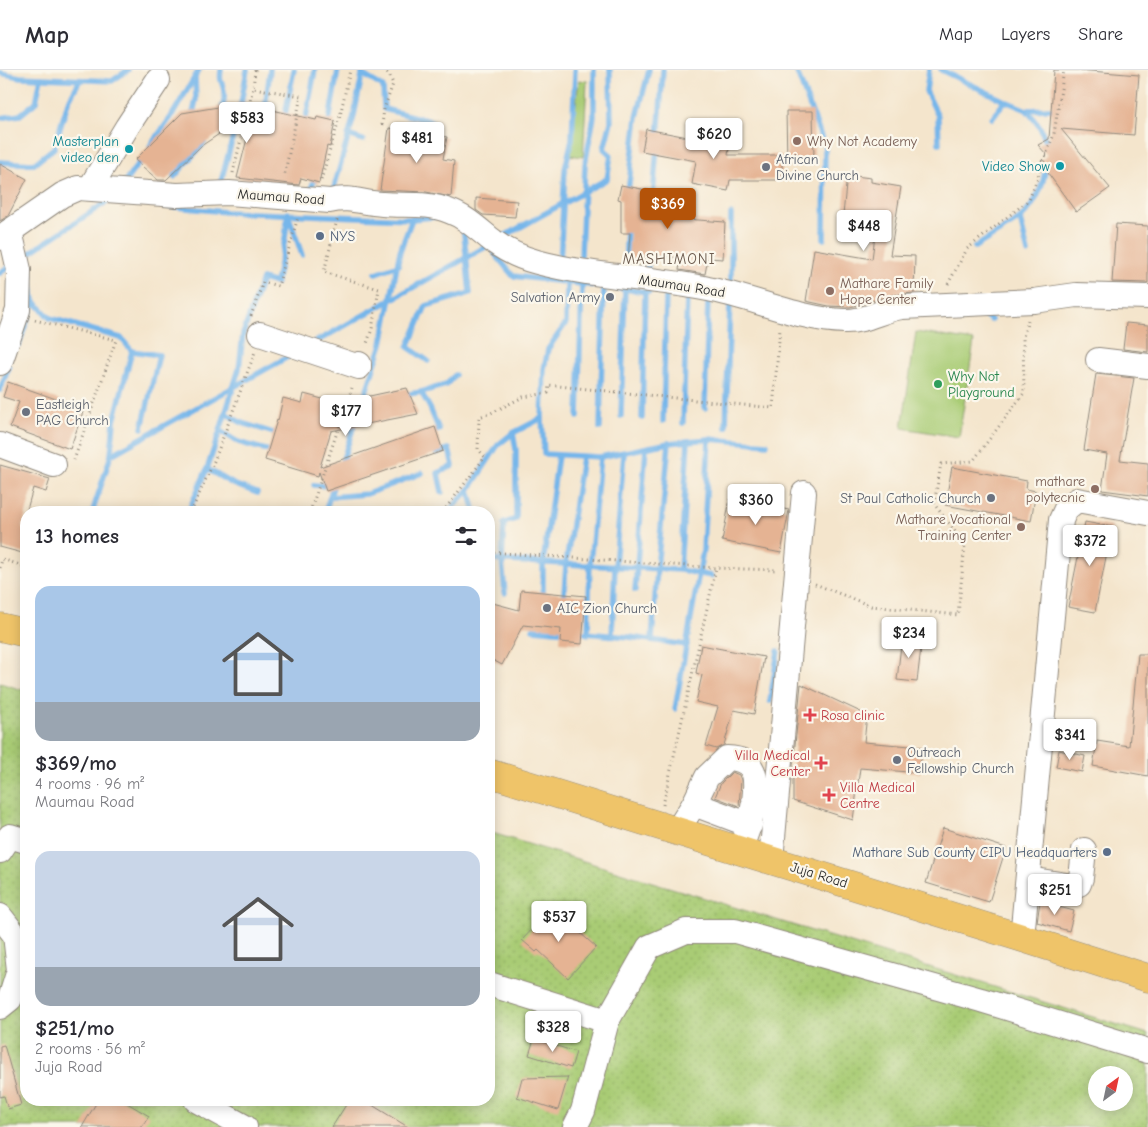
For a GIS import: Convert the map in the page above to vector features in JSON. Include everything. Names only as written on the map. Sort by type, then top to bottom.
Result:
[{"type":"main road","points":[[0,627],[20,632]]},
{"type":"main road","name":"Juja Road","points":[[495,775],[1148,978]]},
{"type":"street","points":[[0,363],[18,310],[19,270],[5,234],[62,196],[84,188],[158,80]]},
{"type":"street","name":"Maumau Road","points":[[84,188],[177,195],[228,193],[330,201],[341,198],[381,204],[427,205],[449,211],[466,220],[494,242],[514,254],[535,262],[608,275],[707,288],[807,315],[844,322],[864,320],[889,309],[937,305],[1034,301],[1076,295],[1148,297]]},
{"type":"street","points":[[260,334],[359,367],[359,364]]},
{"type":"street","points":[[1098,360],[1148,366]]},
{"type":"street","points":[[0,445],[63,465]]},
{"type":"street","points":[[771,860],[804,493]]},
{"type":"street","points":[[1022,938],[1061,520],[1066,509],[1077,500],[1148,513]]},
{"type":"street","points":[[668,828],[694,804],[707,777],[727,758],[737,759],[751,767],[756,777],[750,825],[740,850]]},
{"type":"street","points":[[694,804],[750,825]]},
{"type":"street","points":[[0,851],[10,836],[20,839]]},
{"type":"street","points":[[1028,879],[1073,886],[1078,884],[1081,878],[1084,850]]},
{"type":"street","points":[[0,916],[15,935],[19,970],[12,1005]]},
{"type":"street","points":[[575,1127],[583,1112],[607,1021],[649,947],[686,931],[735,931],[981,1000],[1148,1051]]},
{"type":"street","points":[[495,986],[607,1021]]},
{"type":"street","points":[[207,1106],[246,1127]]},
{"type":"path","points":[[228,193],[253,88],[255,70]]},
{"type":"path","points":[[315,200],[340,116],[350,70]]},
{"type":"path","points":[[382,125],[384,109],[393,84],[389,74],[384,70]]},
{"type":"path","points":[[937,305],[966,248],[1029,200],[1054,134],[1064,70]]},
{"type":"path","points":[[253,88],[301,96],[280,197]]},
{"type":"path","points":[[495,552],[716,568],[778,570],[871,606],[958,615],[965,544],[934,504],[941,464],[973,461],[1024,393],[1023,337],[1034,301]]},
{"type":"path","points":[[448,506],[486,457],[478,449],[479,417],[523,397],[548,393],[549,385],[773,408],[782,308]]},
{"type":"path","points":[[16,316],[116,340],[63,465]]},
{"type":"path","points":[[0,568],[2,559],[20,564]]},
{"type":"path","points":[[668,828],[716,568]]},
{"type":"green space","points":[[579,80],[587,81],[583,157],[569,155]]},
{"type":"green space","name":"Why Not Playground","points":[[916,332],[974,341],[959,437],[902,428]]},
{"type":"green space","points":[[0,683],[20,689],[20,1106],[495,1106],[495,834],[1148,1034],[1148,1127],[0,1127]]},
{"type":"building","points":[[1054,70],[1139,75],[1134,135],[1061,129],[1110,188],[1076,212],[1040,162],[1047,155],[1038,145],[1049,139]]},
{"type":"building","points":[[242,103],[316,120],[317,117],[335,121],[330,147],[327,146],[319,183],[301,178],[299,185],[237,178],[254,111],[201,146],[166,180],[158,180],[135,160],[182,113]]},
{"type":"building","points":[[786,111],[813,111],[814,161],[787,162]]},
{"type":"building","points":[[389,128],[447,137],[443,159],[454,161],[451,197],[426,192],[380,190]]},
{"type":"building","points":[[646,129],[698,139],[699,136],[730,142],[728,155],[782,155],[782,180],[730,180],[728,191],[692,184],[696,161],[642,151]]},
{"type":"building","points":[[0,164],[27,179],[8,216],[0,221]]},
{"type":"building","points":[[847,175],[871,178],[871,182],[901,187],[890,255],[915,256],[914,293],[892,295],[850,307],[829,306],[806,301],[814,249],[872,259],[876,228],[842,225]]},
{"type":"building","points":[[621,185],[683,197],[680,217],[685,219],[725,222],[723,259],[708,258],[705,274],[679,270],[681,258],[645,255],[645,262],[628,261],[630,233],[621,233],[621,200],[618,199]]},
{"type":"building","points":[[476,198],[517,201],[515,217],[483,215],[476,210]]},
{"type":"building","points":[[1116,224],[1148,226],[1148,283],[1112,282]]},
{"type":"building","points":[[1126,323],[1148,325],[1148,352],[1123,349]]},
{"type":"building","points":[[1096,374],[1134,378],[1120,460],[1148,463],[1148,496],[1102,490],[1107,454],[1084,450]]},
{"type":"building","points":[[8,382],[84,409],[70,449],[10,427],[19,402],[3,397]]},
{"type":"building","points":[[407,388],[418,414],[331,431],[320,467],[435,427],[443,451],[326,491],[319,472],[318,476],[265,460],[278,421],[283,398],[302,403],[304,394],[337,403]]},
{"type":"building","points":[[0,465],[50,479],[46,492],[33,488],[28,506],[20,506],[20,552],[0,547]]},
{"type":"building","name":"St Paul Catholic Church","points":[[952,467],[1027,481],[1026,489],[1036,491],[1031,521],[945,505]]},
{"type":"building","points":[[730,499],[789,510],[781,553],[722,541]]},
{"type":"building","points":[[1085,522],[1112,527],[1095,612],[1068,607]]},
{"type":"building","points":[[521,590],[586,596],[582,644],[560,642],[561,629],[523,625],[502,665],[495,661],[495,604],[519,610]]},
{"type":"building","points":[[902,636],[922,639],[917,682],[897,680]]},
{"type":"building","points":[[701,645],[764,657],[754,714],[734,710],[724,745],[716,749],[706,746],[718,707],[696,702],[702,675],[696,673]]},
{"type":"building","points":[[1138,654],[1148,654],[1148,776],[1093,766],[1097,741],[1129,746]]},
{"type":"building","points":[[801,684],[867,715],[864,742],[922,747],[920,773],[860,768],[853,820],[793,801],[793,765]]},
{"type":"building","points":[[1059,750],[1085,756],[1082,772],[1056,767]]},
{"type":"building","points":[[732,772],[739,775],[741,780],[739,806],[715,797],[721,783]]},
{"type":"building","points":[[943,828],[1006,848],[989,902],[926,883]]},
{"type":"building","points":[[1040,902],[1074,911],[1069,931],[1037,922]]},
{"type":"building","points":[[552,908],[596,947],[568,978],[538,950],[536,952],[522,940]]},
{"type":"building","points":[[534,1039],[576,1052],[571,1068],[529,1055]]},
{"type":"building","points":[[4,1045],[20,1101],[20,1105],[8,1109],[4,1096],[0,1097],[0,1046]]},
{"type":"building","points":[[568,1077],[558,1110],[517,1097],[522,1078]]},
{"type":"building","points":[[94,1106],[132,1106],[149,1116],[142,1127],[82,1127]]},
{"type":"building","points":[[345,1106],[374,1106],[408,1127],[332,1127]]},
{"type":"waterway","points":[[0,73],[20,77],[112,81],[128,70]]},
{"type":"waterway","points":[[150,146],[171,117],[199,70]]},
{"type":"waterway","points":[[221,70],[224,93],[221,112]]},
{"type":"waterway","points":[[219,189],[239,114],[247,70]]},
{"type":"waterway","points":[[264,116],[270,70]]},
{"type":"waterway","points":[[284,120],[294,70]]},
{"type":"waterway","points":[[305,123],[315,70]]},
{"type":"waterway","points":[[328,127],[338,70]]},
{"type":"waterway","points":[[332,195],[354,116],[363,70]]},
{"type":"waterway","points":[[560,262],[565,169],[572,139],[575,70]]},
{"type":"waterway","points":[[581,255],[585,164],[594,117],[594,70]]},
{"type":"waterway","points":[[499,239],[607,179],[611,155],[604,149],[611,122],[610,70]]},
{"type":"waterway","points":[[628,192],[637,117],[649,70]]},
{"type":"waterway","points":[[658,138],[663,70]]},
{"type":"waterway","points":[[796,70],[825,147],[824,239]]},
{"type":"waterway","points":[[929,70],[926,91],[938,116],[939,143]]},
{"type":"waterway","points":[[941,70],[1027,110],[1040,127],[1048,147]]},
{"type":"waterway","points":[[362,74],[383,87],[384,109],[431,121],[436,141]]},
{"type":"waterway","points":[[192,117],[196,100],[195,77]]},
{"type":"waterway","points":[[0,118],[20,115],[36,102],[41,78]]},
{"type":"waterway","points":[[0,162],[34,164],[54,148],[68,102],[80,80]]},
{"type":"waterway","points":[[992,118],[1005,101]]},
{"type":"waterway","points":[[1027,110],[1050,109]]},
{"type":"waterway","points":[[348,135],[363,140]]},
{"type":"waterway","points":[[174,177],[204,143]]},
{"type":"waterway","points":[[653,198],[657,147]]},
{"type":"waterway","points":[[123,185],[142,158]]},
{"type":"waterway","points":[[1028,253],[1020,219],[1038,194],[1046,164]]},
{"type":"waterway","points":[[310,195],[315,175]]},
{"type":"waterway","points":[[22,258],[105,203],[111,197]]},
{"type":"waterway","points":[[166,206],[226,212],[412,219],[434,217]]},
{"type":"waterway","points":[[191,506],[207,469],[220,431],[239,369],[243,334],[262,279],[276,283],[288,213]]},
{"type":"waterway","points":[[731,214],[731,287]]},
{"type":"waterway","points":[[289,217],[302,255]]},
{"type":"waterway","points":[[362,404],[382,344],[400,251],[412,219]]},
{"type":"waterway","points":[[975,247],[1020,219]]},
{"type":"waterway","points":[[428,361],[408,347],[426,306],[470,293],[463,225]]},
{"type":"waterway","points":[[625,269],[627,227]]},
{"type":"waterway","points":[[312,344],[489,245]]},
{"type":"waterway","points":[[647,275],[649,249]]},
{"type":"waterway","points":[[495,254],[513,276],[649,292]]},
{"type":"waterway","points":[[0,273],[12,264]]},
{"type":"waterway","points":[[376,273],[398,265]]},
{"type":"waterway","points":[[19,344],[34,301],[30,269]]},
{"type":"waterway","points":[[454,506],[469,490],[498,445],[513,433],[542,418],[544,369],[548,349],[566,323],[567,282],[565,280]]},
{"type":"waterway","points":[[578,417],[582,284]]},
{"type":"waterway","points":[[600,428],[604,287]]},
{"type":"waterway","points":[[621,416],[625,289]]},
{"type":"waterway","points":[[642,418],[645,291]]},
{"type":"waterway","points":[[663,421],[666,294]]},
{"type":"waterway","points":[[683,423],[687,296]]},
{"type":"waterway","points":[[705,408],[708,298]]},
{"type":"waterway","points":[[34,301],[50,318],[121,338],[132,351],[114,421],[111,455],[94,506]]},
{"type":"waterway","points":[[726,427],[730,301]]},
{"type":"waterway","points":[[978,311],[991,320]]},
{"type":"waterway","points":[[132,351],[159,355],[142,428]]},
{"type":"waterway","points":[[111,455],[295,353]]},
{"type":"waterway","points":[[0,390],[9,367]]},
{"type":"waterway","points":[[403,395],[446,385],[455,375]]},
{"type":"waterway","points":[[421,392],[439,430],[430,433]]},
{"type":"waterway","points":[[225,413],[242,423],[280,435]]},
{"type":"waterway","points":[[542,418],[544,454],[600,457],[669,443],[709,439],[767,444]]},
{"type":"waterway","points":[[341,465],[356,420]]},
{"type":"waterway","points":[[220,431],[238,442],[273,452]]},
{"type":"waterway","points":[[505,593],[502,561],[504,523],[516,519],[516,450],[513,433]]},
{"type":"waterway","points":[[675,709],[703,550],[709,439]]},
{"type":"waterway","points":[[680,570],[688,441]]},
{"type":"waterway","points":[[652,640],[669,443]]},
{"type":"waterway","points":[[635,590],[646,448]]},
{"type":"waterway","points":[[436,453],[449,449],[453,466],[438,473],[442,492]]},
{"type":"waterway","points":[[612,636],[615,567],[624,453]]},
{"type":"waterway","points":[[543,593],[543,563],[558,456]]},
{"type":"waterway","points":[[564,594],[566,564],[582,457]]},
{"type":"waterway","points":[[588,634],[590,565],[600,457]]},
{"type":"waterway","points":[[207,469],[233,484],[257,493]]},
{"type":"waterway","points":[[330,497],[367,494],[422,473]]},
{"type":"waterway","points":[[327,506],[335,481]]},
{"type":"waterway","points":[[314,485],[330,486]]},
{"type":"waterway","points":[[469,490],[473,506]]},
{"type":"waterway","points":[[495,560],[680,570],[711,576]]},
{"type":"waterway","points":[[533,629],[568,632]]},
{"type":"waterway","points":[[585,633],[687,645]]},
{"type":"waterway","points":[[770,701],[778,651]]},
{"type":"place","name":"Why Not Academy","points":[[797,141]]},
{"type":"place","name":"Masterplan video den","points":[[129,149]]},
{"type":"place","name":"Video Show","points":[[1060,166]]},
{"type":"place","name":"African Divine Church","points":[[766,167]]},
{"type":"place","name":"NYS","points":[[320,236]]},
{"type":"place","name":"Mathare Family Hope Center","points":[[830,291]]},
{"type":"place","name":"Salvation Army","points":[[610,297]]},
{"type":"place","name":"Why Not Playground","points":[[938,384]]},
{"type":"place","name":"Eastleigh PAG Church","points":[[26,412]]},
{"type":"place","name":"mathare polytecnic","points":[[1095,489]]},
{"type":"place","name":"St Paul Catholic Church","points":[[991,498]]},
{"type":"place","name":"Mathare Vocational Training Center","points":[[1021,527]]},
{"type":"place","name":"AIC Zion Church","points":[[547,608]]},
{"type":"place","name":"Rosa clinic","points":[[810,715]]},
{"type":"place","name":"Outreach Fellowship Church","points":[[897,760]]},
{"type":"place","name":"Villa Medical Center","points":[[821,763]]},
{"type":"place","name":"Villa Medical Centre","points":[[829,795]]},
{"type":"place","name":"Mathare Sub County CIPU Headquarters","points":[[1107,852]]},
{"type":"district","name":"MASHIMONI","points":[[669,259]]}]
